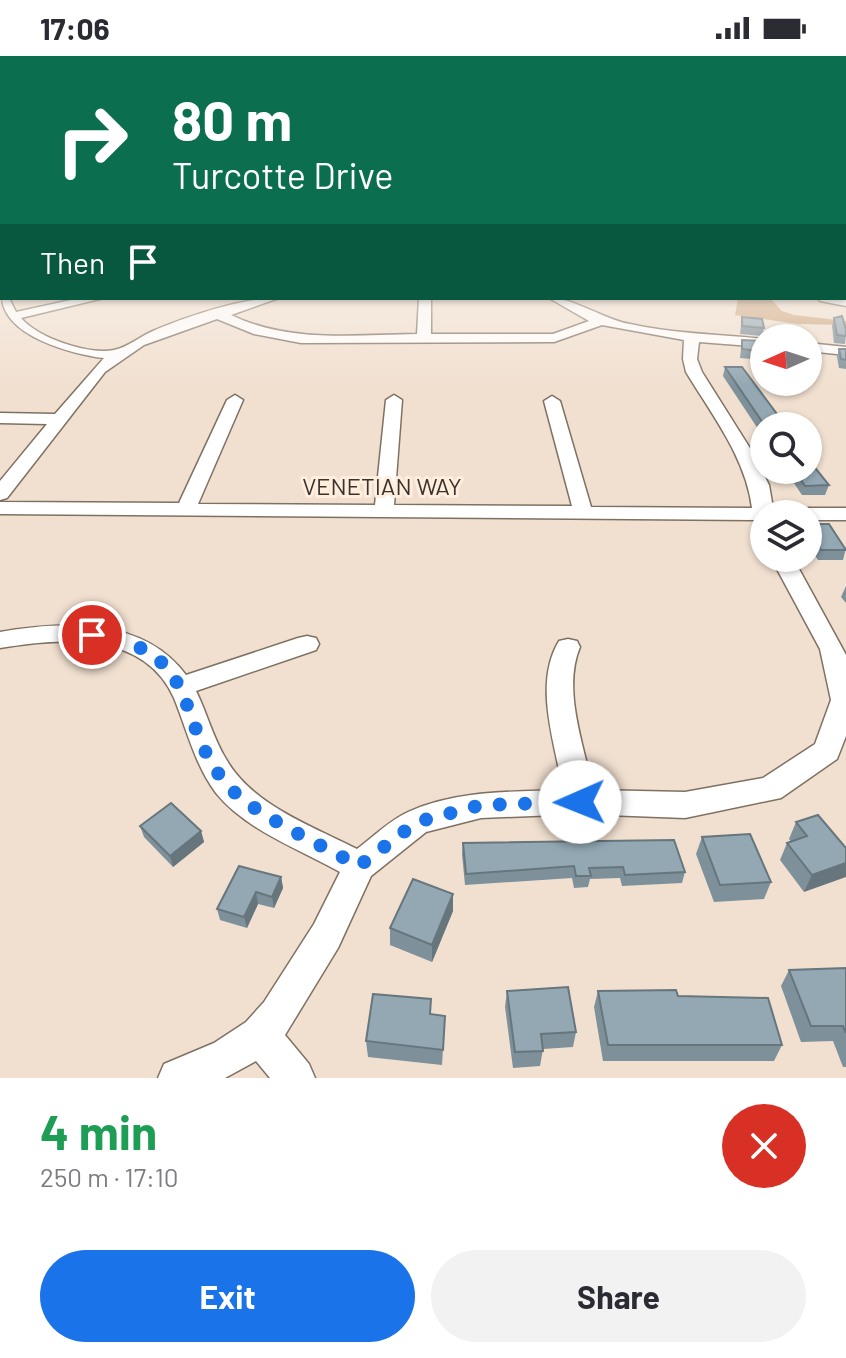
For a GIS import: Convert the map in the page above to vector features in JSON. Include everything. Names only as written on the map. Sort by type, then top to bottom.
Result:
[{"type":"street","points":[[4,300],[29,334],[44,343],[115,355]]},
{"type":"street","points":[[14,316],[89,300]]},
{"type":"street","points":[[0,494],[115,355],[154,335],[267,300]]},
{"type":"street","points":[[424,339],[425,300]]},
{"type":"street","points":[[558,300],[602,321],[750,341]]},
{"type":"street","points":[[220,315],[252,331],[273,337],[554,338],[602,321]]},
{"type":"street","points":[[692,335],[690,359],[694,372],[744,453],[759,485],[761,500]]},
{"type":"street","points":[[822,348],[846,351]]},
{"type":"street","points":[[186,509],[235,400]]},
{"type":"street","points":[[384,511],[394,400]]},
{"type":"street","points":[[552,401],[583,512]]},
{"type":"street","points":[[0,418],[59,419]]},
{"type":"street","name":"VENETIAN WAY","points":[[0,508],[583,512],[750,517]]},
{"type":"street","points":[[822,514],[846,514]]},
{"type":"street","points":[[178,1078],[228,1057],[260,1036],[277,1015],[326,936],[359,866],[417,822],[481,805],[580,802],[685,805],[770,789],[836,756],[844,700],[839,649],[791,572]]},
{"type":"street","points":[[0,640],[72,633],[113,638],[152,652],[181,686],[209,759],[230,789],[259,810],[359,866]]},
{"type":"street","points":[[181,686],[307,644]]},
{"type":"street","points":[[568,647],[559,667],[560,692],[580,802]]},
{"type":"street","points":[[260,1036],[295,1078]]},
{"type":"shaded area","points":[[738,300],[772,300],[782,311],[794,315],[846,321],[846,325],[798,324],[735,315]]},
{"type":"building","points":[[842,316],[846,336],[837,335],[834,318]]},
{"type":"building","points":[[742,317],[762,319],[763,324],[750,324],[750,327],[742,326]]},
{"type":"building","points":[[742,340],[750,340],[750,350],[742,349]]},
{"type":"building","points":[[839,349],[846,349],[846,360],[841,359]]},
{"type":"building","points":[[725,367],[742,367],[750,378],[750,396],[764,396],[776,412],[756,412]]},
{"type":"building","points":[[822,476],[829,485],[804,484],[822,484]]},
{"type":"building","points":[[822,524],[829,524],[846,550],[822,550]]},
{"type":"building","points":[[171,803],[201,831],[170,856],[140,826]]},
{"type":"building","points":[[818,815],[846,848],[846,863],[812,875],[787,843],[807,836],[796,822]]},
{"type":"building","points":[[750,834],[771,882],[720,885],[702,837]]},
{"type":"building","points":[[674,840],[685,872],[625,875],[623,867],[589,868],[591,876],[576,876],[574,866],[466,874],[463,843]]},
{"type":"building","points":[[239,866],[281,877],[272,897],[256,892],[244,917],[217,909]]},
{"type":"building","points":[[413,879],[453,894],[432,945],[390,928]]},
{"type":"building","points":[[846,968],[846,1033],[843,1026],[811,1026],[789,970]]},
{"type":"building","points":[[568,987],[576,1032],[541,1034],[543,1051],[515,1052],[507,991]]},
{"type":"building","points":[[676,990],[678,996],[768,998],[782,1045],[608,1045],[598,991]]},
{"type":"building","points":[[373,994],[431,999],[430,1014],[445,1016],[443,1050],[366,1041]]},
{"type":"route","points":[[92,635],[113,638],[152,652],[181,686],[209,759],[230,789],[259,810],[359,866],[417,822],[481,805],[580,802]]}]
